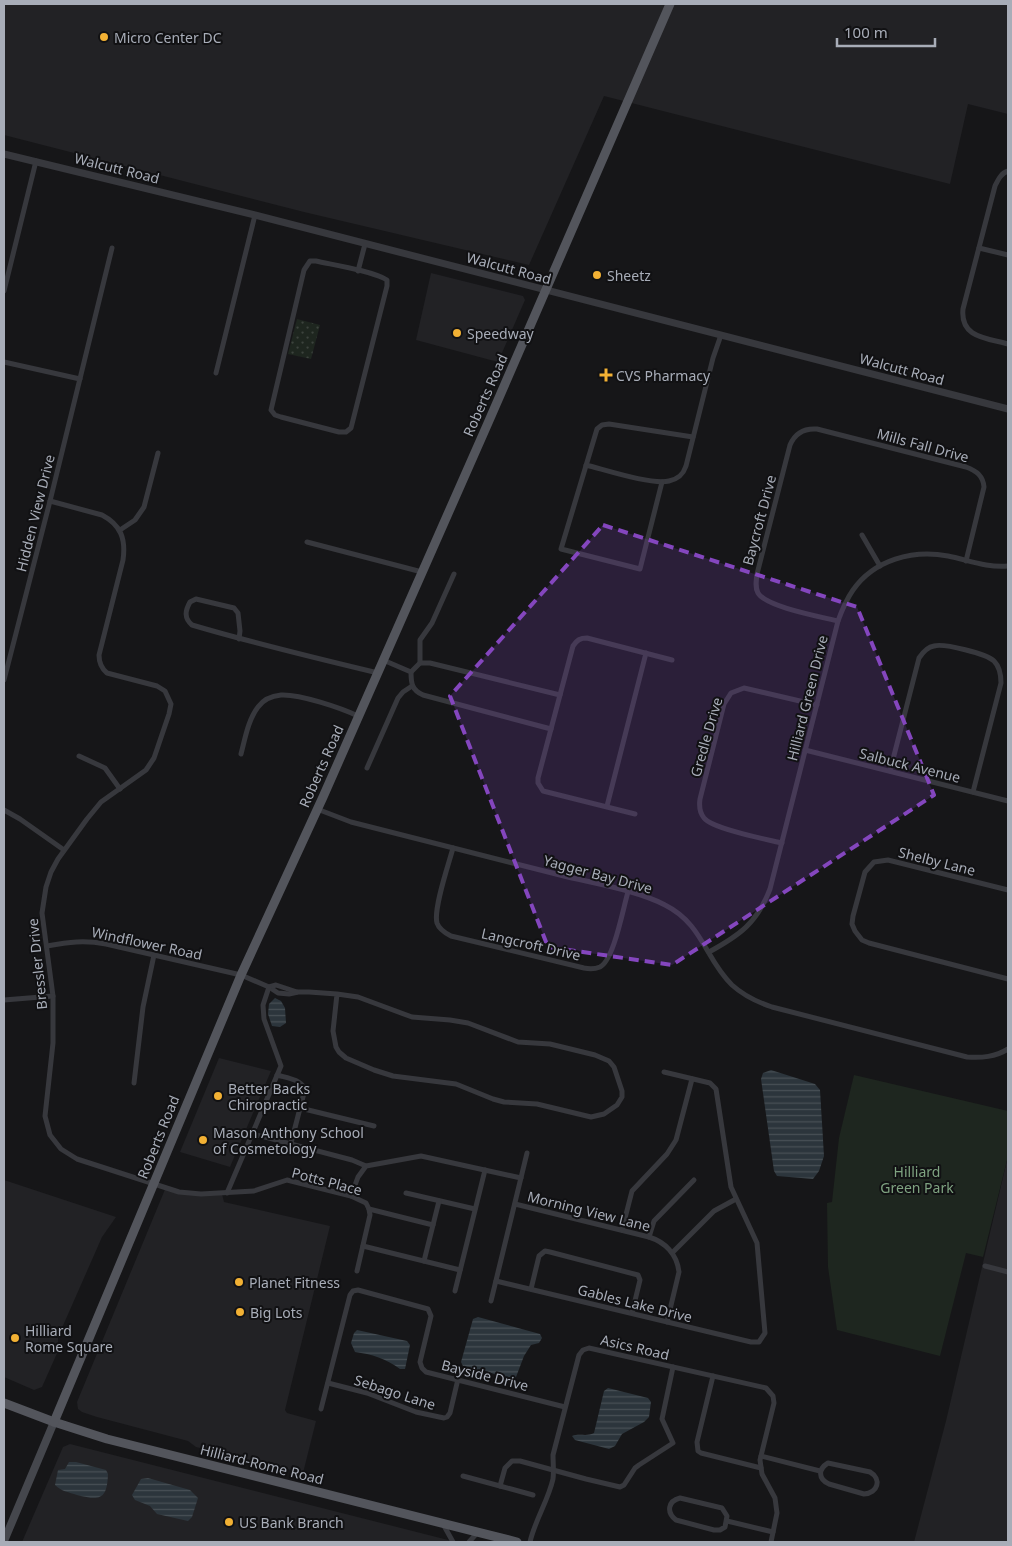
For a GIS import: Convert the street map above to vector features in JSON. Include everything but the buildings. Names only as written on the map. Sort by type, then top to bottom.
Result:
[{"type":"main road","name":"Roberts Road","points":[[4,1541],[241,975],[378,673],[547,291],[670,4]]},
{"type":"main road","name":"Hilliard-Rome Road","points":[[4,1403],[54,1422],[115,1441],[517,1542]]},
{"type":"street","name":"Walcutt Road","points":[[4,154],[255,215],[1008,410]]},
{"type":"street","points":[[4,291],[36,161]]},
{"type":"street","points":[[1006,172],[998,178],[995,186],[962,318],[965,326],[971,332],[1008,344]]},
{"type":"street","points":[[216,373],[255,215]]},
{"type":"street","points":[[358,271],[365,244]]},
{"type":"street","name":"Hidden View Drive","points":[[4,680],[112,248]]},
{"type":"street","points":[[979,248],[1008,255]]},
{"type":"street","points":[[310,261],[316,261],[358,271],[382,277],[387,282],[351,428],[346,432],[339,432],[281,417],[273,413],[272,405],[306,265],[310,261]]},
{"type":"street","points":[[586,465],[636,478],[662,482],[678,478],[686,466],[721,335]]},
{"type":"street","points":[[4,362],[80,379]]},
{"type":"street","points":[[662,482],[640,569],[561,549],[597,430],[602,425],[608,424],[693,437]]},
{"type":"street","name":"Mills Fall Drive","points":[[801,431],[810,428],[817,429],[966,467],[976,472],[983,481],[984,487],[966,561]]},
{"type":"street","name":"Baycroft Drive","points":[[801,431],[794,436],[790,445],[757,574],[756,588],[762,598],[772,604],[838,621]]},
{"type":"street","points":[[50,501],[102,514],[109,518],[120,530],[141,514],[158,453]]},
{"type":"street","name":"Bressler Drive","points":[[120,530],[124,545],[123,560],[99,656],[100,662],[102,668],[107,673],[149,683],[163,689],[170,698],[170,704],[164,730],[154,758],[146,770],[101,802],[86,819],[51,872],[43,901],[42,913],[53,996],[53,1043],[45,1116],[50,1134],[61,1149],[77,1159],[154,1184]]},
{"type":"street","points":[[862,535],[880,566]]},
{"type":"street","points":[[307,542],[422,572]]},
{"type":"street","name":"Hilliard Green Drive","points":[[710,952],[745,930],[756,918],[770,889],[838,621],[854,589],[866,576],[880,566],[898,558],[915,554],[930,554],[981,565],[1008,566]]},
{"type":"street","points":[[454,574],[432,623],[420,640],[420,663],[411,672],[412,686],[423,695],[551,729]]},
{"type":"street","points":[[238,639],[240,631],[238,613],[234,608],[196,599],[190,602],[186,609],[186,617],[192,625],[238,639],[378,673]]},
{"type":"street","points":[[635,814],[543,791],[538,783],[538,778],[573,646],[576,641],[581,638],[587,638],[672,660]]},
{"type":"street","points":[[890,771],[919,658],[923,652],[935,645],[984,656],[990,658],[997,665],[1000,671],[1000,683],[973,792]]},
{"type":"street","points":[[607,806],[646,653]]},
{"type":"street","points":[[383,660],[411,672]]},
{"type":"street","points":[[420,663],[430,663],[560,695]]},
{"type":"street","points":[[367,768],[398,698],[412,686]]},
{"type":"street","name":"Gredle Drive","points":[[782,843],[716,826],[702,816],[699,808],[700,799],[724,704],[731,693],[744,688],[751,688],[817,705]]},
{"type":"street","points":[[242,754],[252,716],[264,700],[274,696],[293,696],[345,710],[358,716]]},
{"type":"street","name":"Salbuck Avenue","points":[[806,750],[1008,801]]},
{"type":"street","points":[[79,756],[105,768],[120,788]]},
{"type":"street","name":"Yagger Bay Drive","points":[[317,808],[350,822],[628,892],[665,905],[680,914],[691,925],[710,952],[722,974],[732,985],[758,1002],[772,1007],[967,1056],[981,1058],[994,1056],[1008,1049]]},
{"type":"street","points":[[4,810],[64,850]]},
{"type":"street","name":"Langcroft Drive","points":[[453,848],[437,909],[436,921],[446,934],[451,936],[584,968],[601,967],[606,963],[611,953],[628,892]]},
{"type":"street","name":"Shelby Lane","points":[[1008,890],[888,860],[881,860],[874,862],[864,872],[852,924],[855,932],[862,940],[869,943],[1008,980]]},
{"type":"street","name":"Windflower Road","points":[[47,946],[76,941],[89,941],[241,975],[278,993],[289,994],[298,992],[337,994],[358,996],[412,1018],[450,1020],[468,1024],[518,1042],[555,1045],[605,1058],[614,1066],[622,1097],[617,1104],[604,1114],[591,1117],[537,1104],[504,1102],[456,1084],[393,1076],[374,1070],[346,1058],[336,1047],[333,1032],[337,994]]},
{"type":"street","points":[[134,1083],[143,1007],[154,956]]},
{"type":"street","points":[[227,1193],[281,1063],[264,1019],[263,1005],[269,987]]},
{"type":"street","points":[[4,1000],[53,996]]},
{"type":"street","points":[[664,1072],[714,1085],[717,1092],[731,1188],[736,1199],[714,1211],[672,1253],[679,1272],[667,1322]]},
{"type":"street","points":[[277,1075],[300,1082],[304,1087],[291,1143]]},
{"type":"street","points":[[622,1230],[632,1191],[667,1154],[676,1140],[692,1078]]},
{"type":"street","points":[[300,1108],[374,1126]]},
{"type":"street","points":[[253,1134],[352,1160],[366,1166],[416,1156],[521,1178]]},
{"type":"street","points":[[491,1301],[527,1153]]},
{"type":"street","points":[[351,1196],[358,1176],[366,1166]]},
{"type":"street","points":[[455,1291],[485,1170]]},
{"type":"street","name":"Potts Place","points":[[154,1184],[189,1194],[227,1193],[254,1192],[287,1180],[351,1196],[366,1203],[369,1209],[433,1225]]},
{"type":"street","points":[[649,1237],[654,1221],[694,1180]]},
{"type":"street","points":[[406,1193],[475,1209]]},
{"type":"street","name":"Gables Lake Drive","points":[[496,1281],[751,1342],[758,1342],[765,1333],[757,1243],[736,1199]]},
{"type":"street","points":[[424,1261],[439,1201]]},
{"type":"street","name":"Morning View Lane","points":[[515,1204],[649,1237],[659,1241],[672,1253]]},
{"type":"street","points":[[357,1272],[370,1215],[369,1209]]},
{"type":"street","points":[[363,1246],[460,1270]]},
{"type":"street","points":[[532,1289],[539,1256],[545,1251],[550,1252],[638,1275],[640,1280],[632,1313]]},
{"type":"street","points":[[985,1266],[1008,1272]]},
{"type":"street","name":"Bayside Drive","points":[[321,1409],[350,1295],[353,1291],[358,1290],[428,1309],[431,1316],[420,1362],[426,1372],[565,1407]]},
{"type":"street","name":"Asics Road","points":[[530,1542],[532,1530],[552,1481],[554,1470],[552,1455],[579,1355],[583,1350],[589,1348],[766,1388],[773,1396],[774,1403],[761,1456],[761,1468]]},
{"type":"street","points":[[500,1486],[505,1468],[512,1460],[615,1486],[624,1485],[638,1465],[673,1443],[662,1419],[673,1367]]},
{"type":"street","points":[[713,1376],[697,1442],[698,1451],[761,1468],[766,1484],[774,1498],[778,1513],[771,1542]]},
{"type":"street","name":"Sebago Lane","points":[[328,1383],[367,1393],[416,1412],[447,1418],[450,1413],[458,1379]]},
{"type":"street","points":[[761,1456],[820,1471]]},
{"type":"street","points":[[828,1463],[870,1472],[877,1480],[877,1486],[874,1491],[864,1494],[824,1481],[820,1476],[820,1471],[828,1463]]},
{"type":"street","points":[[463,1476],[533,1495]]},
{"type":"street","points":[[680,1498],[722,1508],[727,1516],[727,1521],[720,1530],[714,1530],[676,1520],[671,1516],[670,1504],[680,1498]]},
{"type":"street","points":[[727,1521],[774,1532]]},
{"type":"street","points":[[443,1524],[452,1542]]},
{"type":"street","points":[[469,1542],[478,1533]]},
{"type":"highlighted area","points":[[603,525],[857,607],[934,795],[672,965],[548,947],[450,696]]},
{"type":"shaded area","points":[[4,4],[1008,4],[1008,114],[968,104],[950,184],[604,96],[529,265],[304,212],[4,135]]},
{"type":"shaded area","points":[[431,273],[523,296],[525,300],[498,362],[416,340]]},
{"type":"shaded area","points":[[275,998],[281,1001],[285,1008],[286,1023],[280,1027],[272,1026],[268,1014],[269,1004]]},
{"type":"shaded area","points":[[219,1058],[271,1071],[230,1167],[180,1152]]},
{"type":"shaded area","points":[[771,1070],[815,1084],[820,1090],[824,1156],[819,1171],[813,1179],[777,1176],[774,1171],[761,1079],[763,1073]]},
{"type":"shaded area","points":[[1008,1156],[1008,1542],[914,1542],[946,1421]]},
{"type":"shaded area","points":[[4,1180],[116,1217],[102,1237],[58,1337],[58,1351],[42,1387],[34,1390],[4,1377]]},
{"type":"shaded area","points":[[166,1187],[179,1192],[222,1194],[224,1202],[330,1226],[285,1410],[287,1413],[316,1421],[303,1473],[196,1447],[188,1441],[97,1417],[78,1409],[77,1402]]},
{"type":"shaded area","points":[[478,1317],[540,1334],[542,1338],[539,1343],[531,1345],[524,1356],[516,1377],[510,1380],[486,1371],[464,1368],[461,1362],[473,1319]]},
{"type":"shaded area","points":[[357,1330],[407,1341],[410,1345],[405,1369],[400,1369],[390,1362],[379,1358],[355,1352],[351,1343]]},
{"type":"shaded area","points":[[608,1388],[648,1398],[651,1402],[649,1417],[644,1422],[622,1434],[615,1446],[609,1449],[575,1440],[572,1436],[594,1433],[604,1391]]},
{"type":"shaded area","points":[[70,1444],[456,1542],[22,1542],[63,1447]]},
{"type":"shaded area","points":[[69,1462],[106,1470],[108,1474],[104,1493],[97,1498],[85,1497],[63,1490],[55,1485],[58,1470],[65,1469]]},
{"type":"shaded area","points":[[148,1478],[190,1490],[198,1498],[192,1517],[188,1521],[157,1514],[150,1506],[135,1500],[132,1495],[141,1479]]},
{"type":"green space","points":[[297,319],[320,325],[311,359],[288,354]]},
{"type":"green space","name":"Hilliard Green Park","points":[[854,1075],[1008,1111],[1008,1156],[983,1257],[966,1253],[940,1356],[837,1330],[828,1267],[827,1203],[832,1202],[839,1138]]},
{"type":"place","name":"Micro Center DC","points":[[104,37]]},
{"type":"place","name":"Sheetz","points":[[597,275]]},
{"type":"place","name":"Speedway","points":[[457,333]]},
{"type":"place","name":"CVS Pharmacy","points":[[606,375]]},
{"type":"place","name":"Better Backs Chiropractic","points":[[218,1096]]},
{"type":"place","name":"Mason Anthony School of Cosmetology","points":[[203,1140]]},
{"type":"place","name":"Planet Fitness","points":[[239,1282]]},
{"type":"place","name":"Big Lots","points":[[240,1312]]},
{"type":"place","name":"Hilliard Rome Square","points":[[15,1338]]},
{"type":"place","name":"US Bank Branch","points":[[229,1522]]}]
